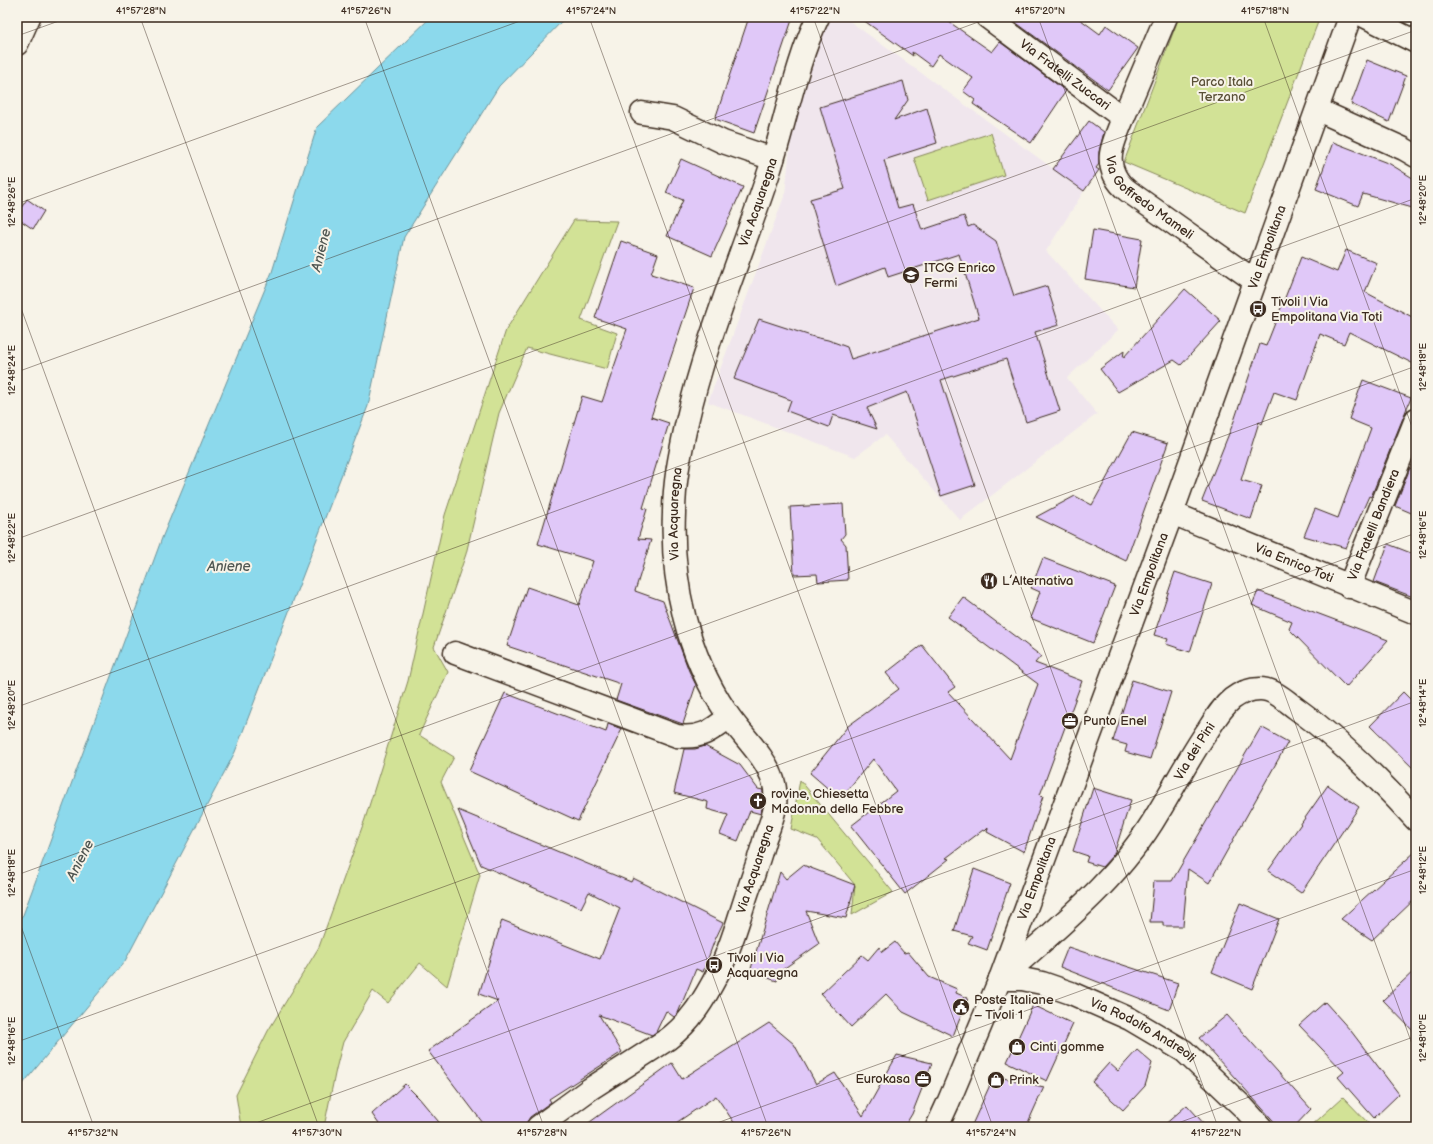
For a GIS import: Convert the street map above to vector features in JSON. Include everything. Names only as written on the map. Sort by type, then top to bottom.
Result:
[{"type":"street","points":[[17,44],[29,17]]},
{"type":"street","name":"Via Acquaregna","points":[[538,1127],[582,1095],[677,1032],[696,1010],[720,968],[772,819],[776,790],[769,769],[729,717],[715,694],[692,642],[676,579],[674,548],[674,500],[684,434],[703,359],[774,159],[805,52],[818,17]]},
{"type":"street","name":"Via Fratelli Zuccari","points":[[987,17],[1123,118]]},
{"type":"street","name":"Via Goffredo Mameli","points":[[1166,17],[1123,118],[1111,154],[1113,173],[1122,187],[1255,281]]},
{"type":"street","name":"Via Empolitana","points":[[937,1127],[1000,978],[1172,513],[1318,110],[1350,17]]},
{"type":"street","points":[[1366,17],[1416,42]]},
{"type":"street","points":[[1318,110],[1404,149],[1416,156]]},
{"type":"street","points":[[642,113],[673,118],[723,142],[774,159]]},
{"type":"street","name":"Via Fratelli Bandiera","points":[[1349,587],[1416,418]]},
{"type":"street","name":"Via Enrico Toti","points":[[1172,513],[1349,587],[1416,613]]},
{"type":"street","points":[[455,653],[677,736],[700,736],[712,730],[729,717]]},
{"type":"street","name":"Via dei Pini","points":[[1000,978],[1095,893],[1123,862],[1152,824],[1196,747],[1220,711],[1232,699],[1245,692],[1260,689],[1272,692],[1313,720],[1349,750],[1416,820]]},
{"type":"street","name":"Via Rodolfo Andreoli","points":[[1000,978],[1022,979],[1042,983],[1071,993],[1130,1018],[1184,1051],[1243,1107],[1261,1127]]},
{"type":"shaded area","name":"ITCG Enrico Fermi","points":[[832,17],[844,17],[1084,191],[1046,251],[1118,330],[1067,378],[1097,414],[960,520],[885,435],[855,457],[708,402],[785,194],[793,120],[812,54]]},
{"type":"green space","name":"Parco Itala Terzano","points":[[1179,17],[1320,17],[1245,213],[1124,162]]},
{"type":"green space","points":[[991,133],[1004,175],[928,200],[914,158]]},
{"type":"green space","points":[[574,220],[617,221],[581,320],[617,333],[607,369],[527,348],[499,413],[466,554],[434,647],[448,672],[419,735],[454,757],[441,782],[480,875],[447,986],[420,963],[388,1003],[373,991],[343,1042],[324,1127],[241,1127],[236,1095],[268,1031],[319,947],[365,819],[408,681],[445,515],[506,330]]},
{"type":"green space","points":[[800,780],[893,892],[852,915],[855,885],[817,839],[791,829]]},
{"type":"green space","points":[[1343,1097],[1372,1127],[1310,1127]]},
{"type":"water","name":"Aniene","points":[[431,17],[566,17],[499,86],[404,237],[368,406],[235,752],[125,961],[17,1091],[17,922],[23,915],[162,538],[272,272],[317,127]]},
{"type":"building","points":[[749,17],[793,17],[754,133],[715,119]]},
{"type":"building","points":[[859,17],[942,17],[992,52],[1000,42],[1066,91],[1031,143],[973,104],[975,100],[963,91],[973,78],[939,54],[931,66],[912,52],[913,56]]},
{"type":"building","points":[[1018,17],[1077,17],[1100,34],[1106,25],[1138,48],[1108,90],[1015,22]]},
{"type":"building","points":[[1367,60],[1406,76],[1389,122],[1351,104]]},
{"type":"building","points":[[903,81],[908,100],[894,120],[927,108],[937,143],[884,160],[898,208],[913,204],[922,230],[964,216],[968,227],[973,225],[996,241],[1014,296],[1047,286],[1059,325],[1035,332],[1060,411],[1026,422],[1006,359],[941,380],[975,485],[941,496],[907,392],[867,408],[877,429],[833,415],[829,427],[787,411],[791,400],[734,379],[759,319],[847,347],[851,359],[979,318],[959,254],[888,277],[885,267],[836,286],[810,199],[845,189],[820,107]]},
{"type":"building","points":[[1089,121],[1104,132],[1099,152],[1099,164],[1096,168],[1099,170],[1084,191],[1053,169]]},
{"type":"building","points":[[1333,142],[1390,164],[1416,180],[1416,209],[1363,194],[1358,206],[1316,189]]},
{"type":"building","points":[[681,159],[743,187],[712,256],[667,236],[683,200],[666,193]]},
{"type":"building","points":[[27,199],[44,211],[33,229],[17,218],[17,214]]},
{"type":"building","points":[[1093,230],[1142,239],[1134,287],[1085,279]]},
{"type":"building","points":[[621,241],[658,254],[651,274],[694,288],[651,417],[669,423],[643,508],[647,509],[638,539],[651,540],[635,591],[663,601],[689,671],[696,685],[683,724],[616,700],[621,684],[507,646],[527,587],[579,605],[593,561],[538,544],[582,396],[602,402],[627,329],[595,318]]},
{"type":"building","points":[[1346,250],[1377,263],[1365,292],[1416,319],[1416,365],[1349,332],[1344,344],[1320,334],[1297,400],[1274,392],[1262,424],[1259,422],[1241,480],[1262,486],[1251,519],[1202,501],[1234,421],[1260,344],[1266,346],[1301,257],[1337,272]]},
{"type":"building","points":[[1185,289],[1221,321],[1181,365],[1174,360],[1118,392],[1100,369],[1124,351],[1123,358]]},
{"type":"building","points":[[1363,380],[1411,398],[1371,497],[1369,496],[1346,548],[1304,536],[1315,509],[1338,518],[1371,428],[1349,419]]},
{"type":"building","points":[[1132,432],[1168,443],[1126,561],[1036,517],[1075,496],[1092,505]]},
{"type":"building","points":[[1410,468],[1416,471],[1416,515],[1395,506]]},
{"type":"building","points":[[843,504],[845,534],[841,539],[846,545],[848,580],[818,582],[817,574],[794,575],[790,507]]},
{"type":"building","points":[[1388,544],[1416,555],[1416,598],[1374,582]]},
{"type":"building","points":[[1043,558],[1115,586],[1093,643],[1030,618],[1040,592],[1031,588]]},
{"type":"building","points":[[1175,572],[1212,584],[1190,652],[1166,644],[1168,639],[1154,635]]},
{"type":"building","points":[[1258,591],[1388,640],[1346,687],[1289,629],[1292,622],[1252,605]]},
{"type":"building","points":[[963,597],[1041,656],[1035,663],[1082,681],[1040,795],[1043,796],[1024,852],[987,832],[988,828],[985,831],[983,830],[946,858],[949,859],[905,894],[851,826],[896,791],[873,759],[840,799],[810,773],[848,726],[899,689],[886,673],[922,645],[955,687],[948,692],[1010,759],[1038,684],[948,617]]},
{"type":"building","points":[[1132,680],[1171,692],[1150,759],[1125,752],[1127,745],[1113,741]]},
{"type":"building","points":[[1403,692],[1416,705],[1416,771],[1370,726]]},
{"type":"building","points":[[505,693],[606,732],[608,724],[622,729],[578,821],[469,771]]},
{"type":"building","points":[[1261,727],[1288,742],[1209,883],[1188,869],[1183,926],[1163,926],[1163,922],[1150,922],[1154,881],[1172,881]]},
{"type":"building","points":[[705,746],[740,765],[758,789],[763,790],[761,814],[750,811],[738,841],[720,834],[728,815],[707,809],[708,802],[674,793],[684,749],[695,749]]},
{"type":"building","points":[[1328,785],[1359,807],[1301,893],[1268,871]]},
{"type":"building","points":[[1093,788],[1131,800],[1114,854],[1102,867],[1086,862],[1088,856],[1073,851]]},
{"type":"building","points":[[458,810],[631,882],[633,878],[723,923],[703,972],[696,969],[678,1013],[674,1017],[666,1011],[656,1032],[652,1035],[599,1015],[622,1052],[549,1099],[551,1102],[530,1117],[526,1127],[486,1127],[428,1051],[498,1001],[479,994],[502,920],[600,959],[620,908],[589,892],[581,908],[481,865]]},
{"type":"building","points":[[1416,851],[1416,898],[1372,940],[1341,919]]},
{"type":"building","points":[[803,865],[855,885],[846,918],[806,911],[819,944],[779,972],[777,981],[750,972],[780,872],[786,879]]},
{"type":"building","points":[[974,869],[1010,883],[987,950],[968,943],[972,936],[954,931]]},
{"type":"building","points":[[1240,903],[1279,919],[1252,989],[1212,972]]},
{"type":"building","points":[[895,942],[904,953],[908,952],[929,977],[957,989],[956,993],[968,998],[953,1036],[903,1012],[886,994],[851,1027],[821,994],[862,955],[868,960],[879,947],[882,952]]},
{"type":"building","points":[[1068,947],[1178,983],[1169,1010],[1060,967]]},
{"type":"building","points":[[1416,969],[1416,1034],[1383,1000]]},
{"type":"building","points":[[1325,1002],[1351,1031],[1399,1094],[1374,1118],[1338,1077],[1344,1072],[1299,1025]]},
{"type":"building","points":[[1033,1005],[1073,1024],[1047,1081],[1007,1062]]},
{"type":"building","points":[[1227,1015],[1311,1109],[1294,1127],[1279,1127],[1199,1038]]},
{"type":"building","points":[[769,1023],[794,1044],[816,1084],[835,1073],[863,1116],[897,1055],[932,1063],[912,1114],[904,1127],[737,1127],[716,1096],[670,1127],[583,1127],[672,1063],[682,1079]]},
{"type":"building","points":[[1137,1050],[1152,1063],[1145,1086],[1123,1110],[1092,1082],[1109,1063],[1118,1071]]},
{"type":"building","points":[[994,1076],[1044,1087],[1026,1127],[971,1127]]},
{"type":"building","points":[[405,1084],[419,1098],[443,1127],[381,1127],[372,1114]]},
{"type":"building","points":[[1187,1105],[1207,1127],[1162,1127]]},
{"type":"place","name":"ITCG Enrico Fermi","points":[[911,275]]},
{"type":"place","name":"Tivoli | Via Empolitana Via Toti","points":[[1258,309]]},
{"type":"place","name":"L’Alternativa","points":[[989,581]]},
{"type":"place","name":"Punto Enel","points":[[1070,721]]},
{"type":"place","name":"rovine, Chiesetta Madonna della Febbre","points":[[758,801]]},
{"type":"place","name":"Tivoli | Via Acquaregna","points":[[714,965]]},
{"type":"place","name":"Poste Italiane – Tivoli 1","points":[[961,1007]]},
{"type":"place","name":"Cinti gomme","points":[[1017,1047]]},
{"type":"place","name":"Eurokasa","points":[[923,1079]]},
{"type":"place","name":"Prink","points":[[996,1080]]}]
